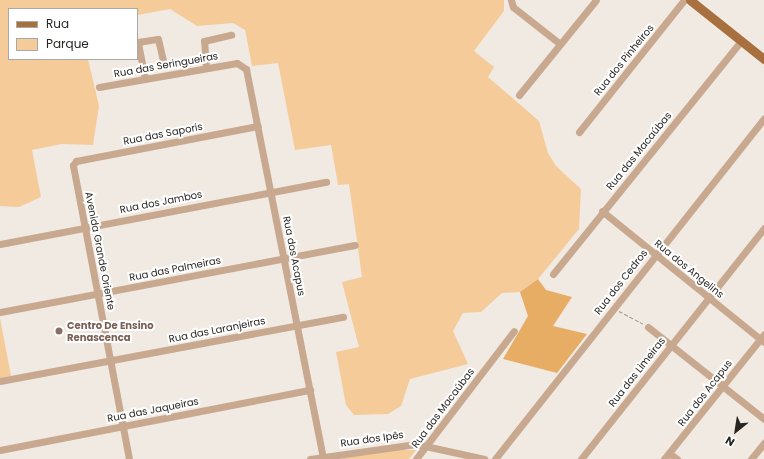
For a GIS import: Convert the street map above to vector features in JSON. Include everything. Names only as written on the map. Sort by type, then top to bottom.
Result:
[{"type":"main road","points":[[690,0],[764,59]]},
{"type":"street","points":[[511,0],[513,7],[560,44]]},
{"type":"street","points":[[519,95],[596,0]]},
{"type":"street","name":"Rua dos Pinheiros","points":[[579,132],[684,0]]},
{"type":"street","points":[[206,68],[204,41],[231,35]]},
{"type":"street","points":[[145,79],[138,42],[158,40],[163,61]]},
{"type":"street","name":"Rua das Macaúbas","points":[[553,274],[602,211],[741,41]]},
{"type":"street","name":"Rua das Seringueiras","points":[[99,87],[237,63]]},
{"type":"street","name":"Rua dos Acapus","points":[[237,63],[248,72],[323,458]]},
{"type":"street","name":"Rua dos Cedros","points":[[495,459],[764,118]]},
{"type":"street","name":"Rua das Saporis","points":[[73,165],[76,161],[258,126]]},
{"type":"street","name":"Avenida Grande Oriente","points":[[73,165],[129,459]]},
{"type":"street","name":"Rua dos Jambos","points":[[0,244],[271,191],[326,182]]},
{"type":"street","name":"Rua dos Angelins","points":[[602,211],[709,298],[763,338]]},
{"type":"street","name":"Rua das Limeiras","points":[[581,459],[764,228]]},
{"type":"street","name":"Rua das Palmeiras","points":[[0,312],[98,295],[355,245]]},
{"type":"street","name":"Rua das Laranjeiras","points":[[0,381],[297,324],[343,317]]},
{"type":"street","points":[[648,327],[764,419]]},
{"type":"street","name":"Rua das Macaúbas","points":[[416,459],[514,331]]},
{"type":"street","name":"Rua dos Acapus","points":[[667,456],[763,338]]},
{"type":"street","name":"Rua das Jaqueiras","points":[[0,450],[310,390]]},
{"type":"street","points":[[751,459],[764,443]]},
{"type":"street","name":"Rua dos Ipês","points":[[310,459],[323,458],[388,445],[427,445],[484,459]]},
{"type":"street","points":[[667,456],[677,459]]},
{"type":"path","points":[[613,308],[648,327]]},
{"type":"green space","points":[[0,0],[504,0],[504,11],[474,51],[494,67],[488,77],[539,121],[548,153],[556,166],[581,189],[579,229],[538,279],[520,292],[502,293],[481,312],[463,313],[453,331],[468,364],[410,379],[401,406],[388,414],[354,415],[346,405],[336,352],[359,347],[342,282],[362,277],[349,184],[338,185],[331,145],[295,150],[278,63],[252,66],[245,30],[233,23],[197,26],[170,9],[138,15],[138,8],[8,8],[8,60],[88,60],[99,106],[93,145],[62,144],[32,150],[41,197],[19,207],[0,206]]},
{"type":"green space","points":[[0,318],[11,376],[0,378]]},
{"type":"green space","points":[[393,450],[416,450],[409,459],[338,459]]},
{"type":"shaded area","points":[[538,279],[546,290],[572,297],[553,326],[587,334],[557,373],[503,359],[528,316],[520,292]]},
{"type":"place","name":"Centro De Ensino Renascenca","points":[[59,331]]}]
